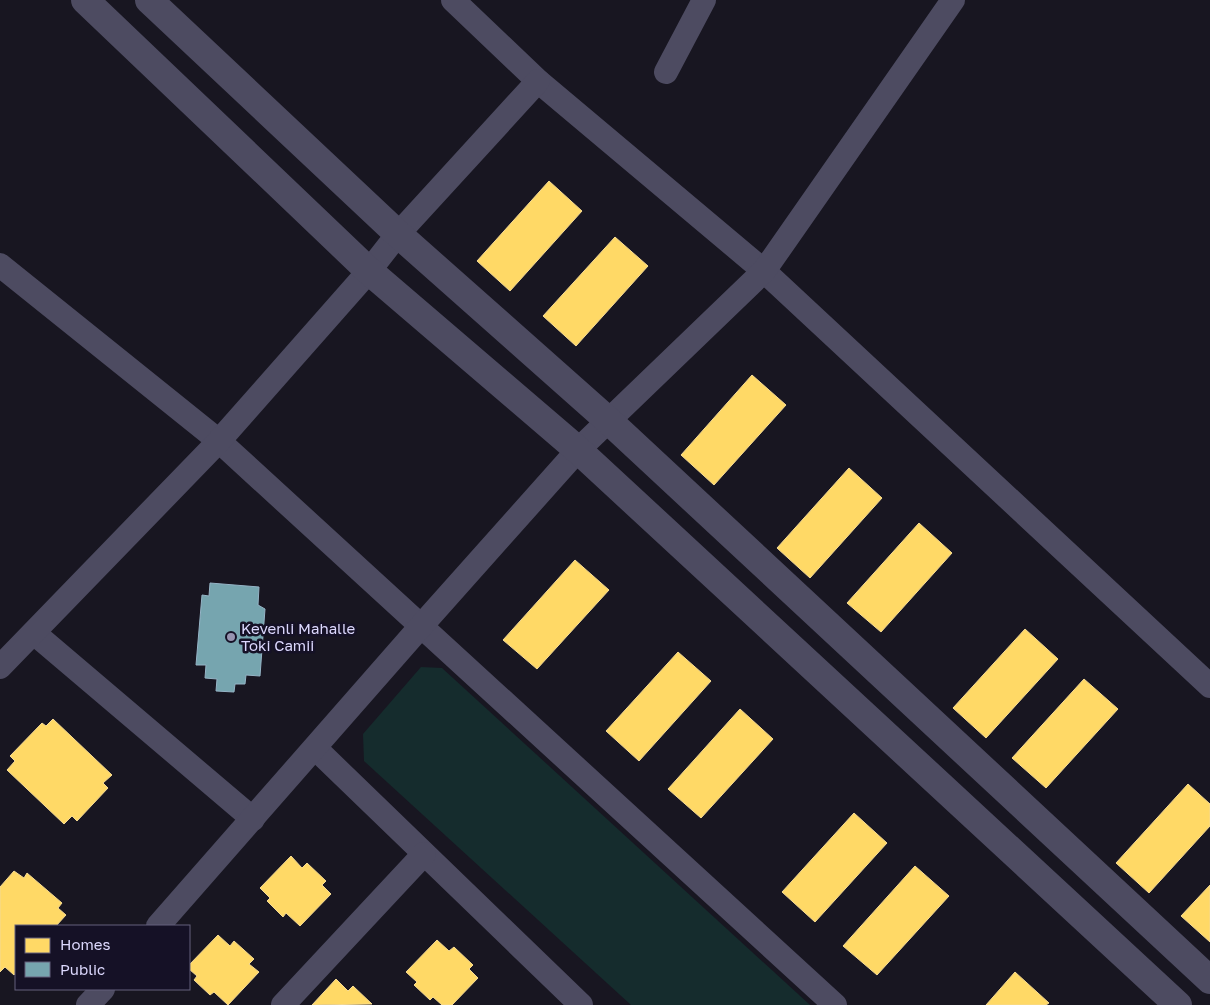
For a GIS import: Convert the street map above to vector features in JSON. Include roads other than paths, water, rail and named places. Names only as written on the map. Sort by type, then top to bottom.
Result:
[{"type":"street","points":[[85,0],[369,271],[578,450],[1178,1005]]},
{"type":"street","points":[[149,0],[398,234],[610,422],[1210,980]]},
{"type":"street","points":[[454,0],[538,81],[764,271],[1210,686]]},
{"type":"street","points":[[666,72],[704,0]]},
{"type":"street","points":[[159,925],[578,450],[610,422],[764,271],[953,0]]},
{"type":"street","points":[[0,667],[219,441],[369,271],[398,234],[538,81]]},
{"type":"street","points":[[0,265],[219,441],[835,1005]]},
{"type":"street","points":[[34,633],[253,820]]},
{"type":"street","points":[[316,748],[581,1005]]},
{"type":"street","points":[[282,1005],[424,854]]},
{"type":"street","points":[[88,1005],[102,990]]},
{"type":"place","name":"Kevenli Mahalle Toki Camii","points":[[231,637]]}]
